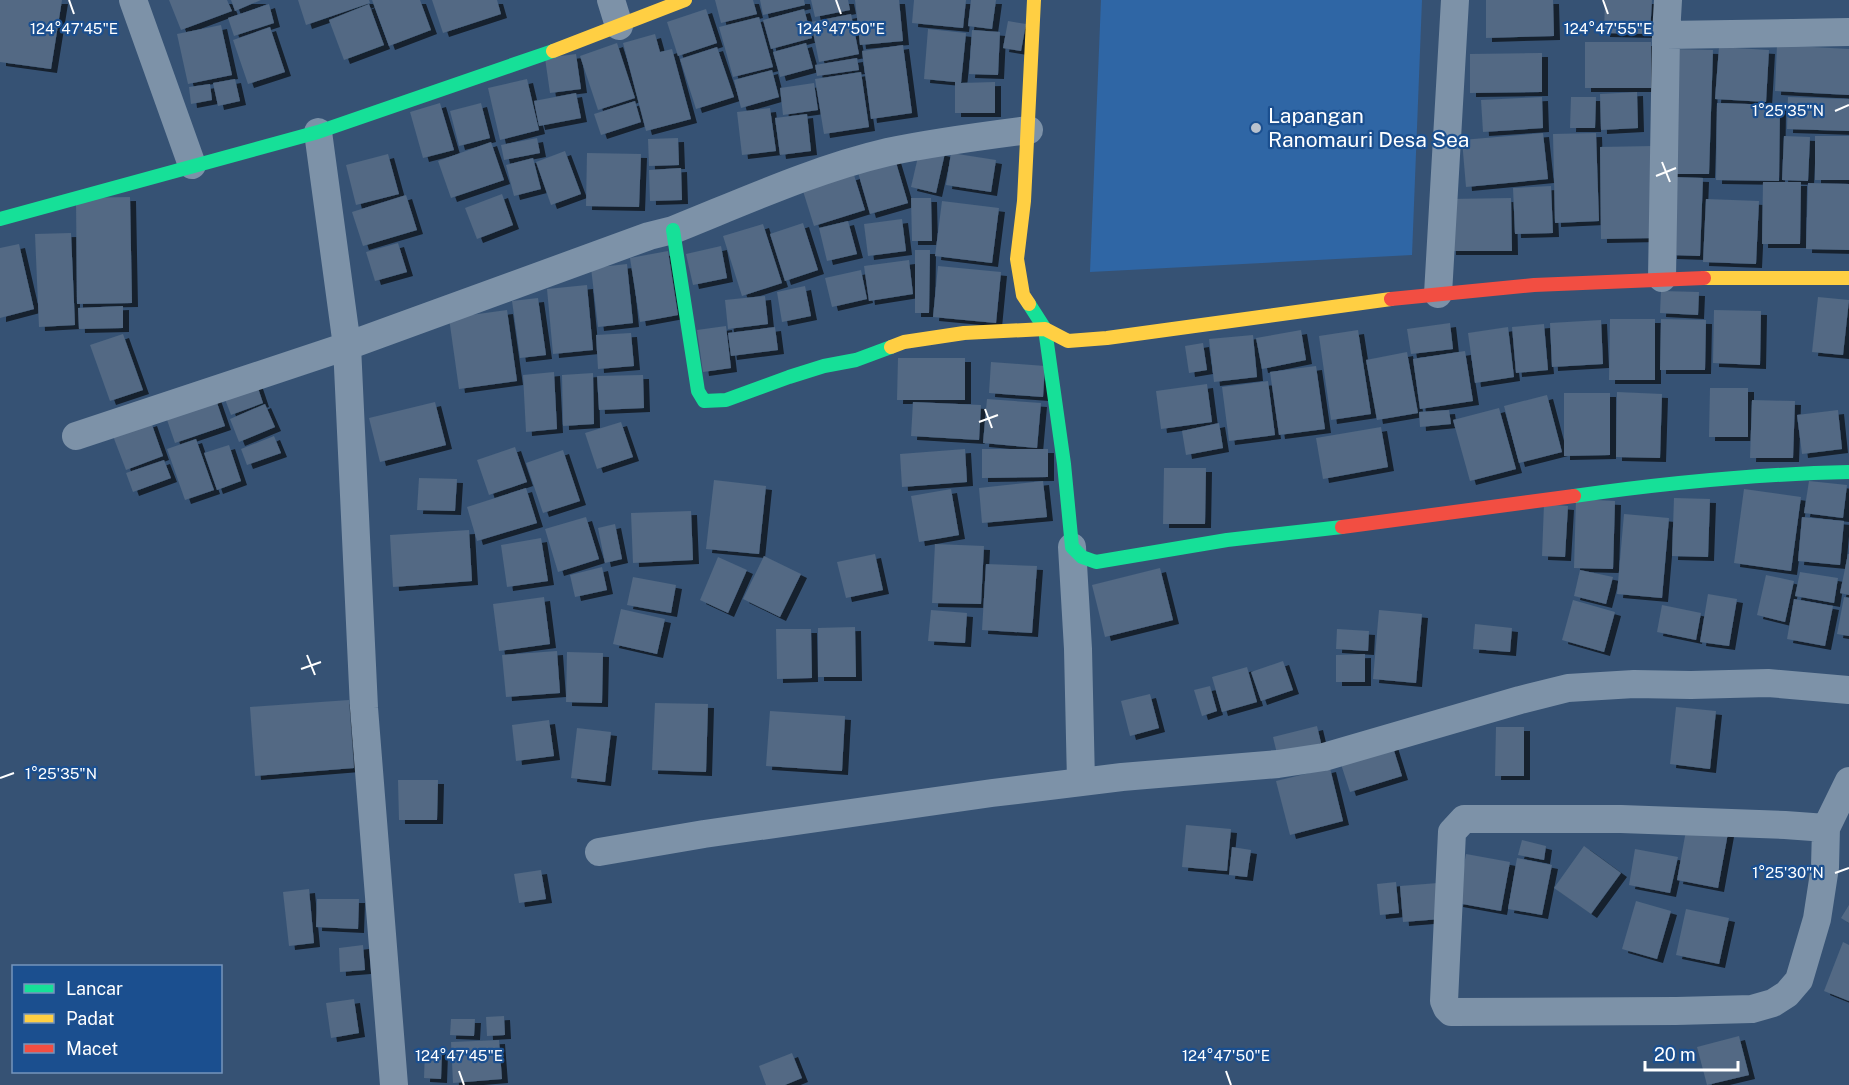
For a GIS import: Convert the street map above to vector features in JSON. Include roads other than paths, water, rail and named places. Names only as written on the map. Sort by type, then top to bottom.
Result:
[{"type":"street","points":[[133,0],[192,165]]},
{"type":"street","points":[[0,219],[318,132],[471,80],[615,13],[685,0]]},
{"type":"street","points":[[1034,0],[1029,130],[1017,259],[1023,295],[1045,329],[1064,464],[1078,649],[1081,782]]},
{"type":"street","points":[[1438,294],[1455,0]]},
{"type":"street","points":[[1662,278],[1668,0]]},
{"type":"street","points":[[1666,35],[1849,33]]},
{"type":"street","points":[[75,436],[347,346],[649,236],[673,230],[837,167],[887,152],[937,142],[1029,130]]},
{"type":"street","points":[[318,132],[347,346],[364,708],[394,1085]]},
{"type":"street","points":[[673,230],[698,391],[704,401],[726,400],[789,377],[824,366],[856,360],[904,342],[964,333],[1045,329],[1068,341],[1107,338],[1345,304],[1551,284],[1662,278],[1768,276],[1849,278]]},
{"type":"street","points":[[1072,547],[1082,557],[1096,562],[1188,545],[1314,529],[1359,526],[1633,487],[1849,472]]},
{"type":"street","points":[[599,852],[704,834],[1081,782],[1278,764],[1324,757],[1568,688],[1634,684],[1691,685],[1768,682],[1849,690]]},
{"type":"street","points":[[1826,828],[1621,819],[1464,819],[1452,832],[1444,1001],[1447,1008],[1451,1012],[1676,1011],[1752,1009],[1773,1003],[1787,994],[1799,980],[1817,919],[1825,867],[1826,828],[1849,781]]},
{"type":"place","name":"Lapangan Ranomauri Desa Sea","points":[[1256,128]]}]
